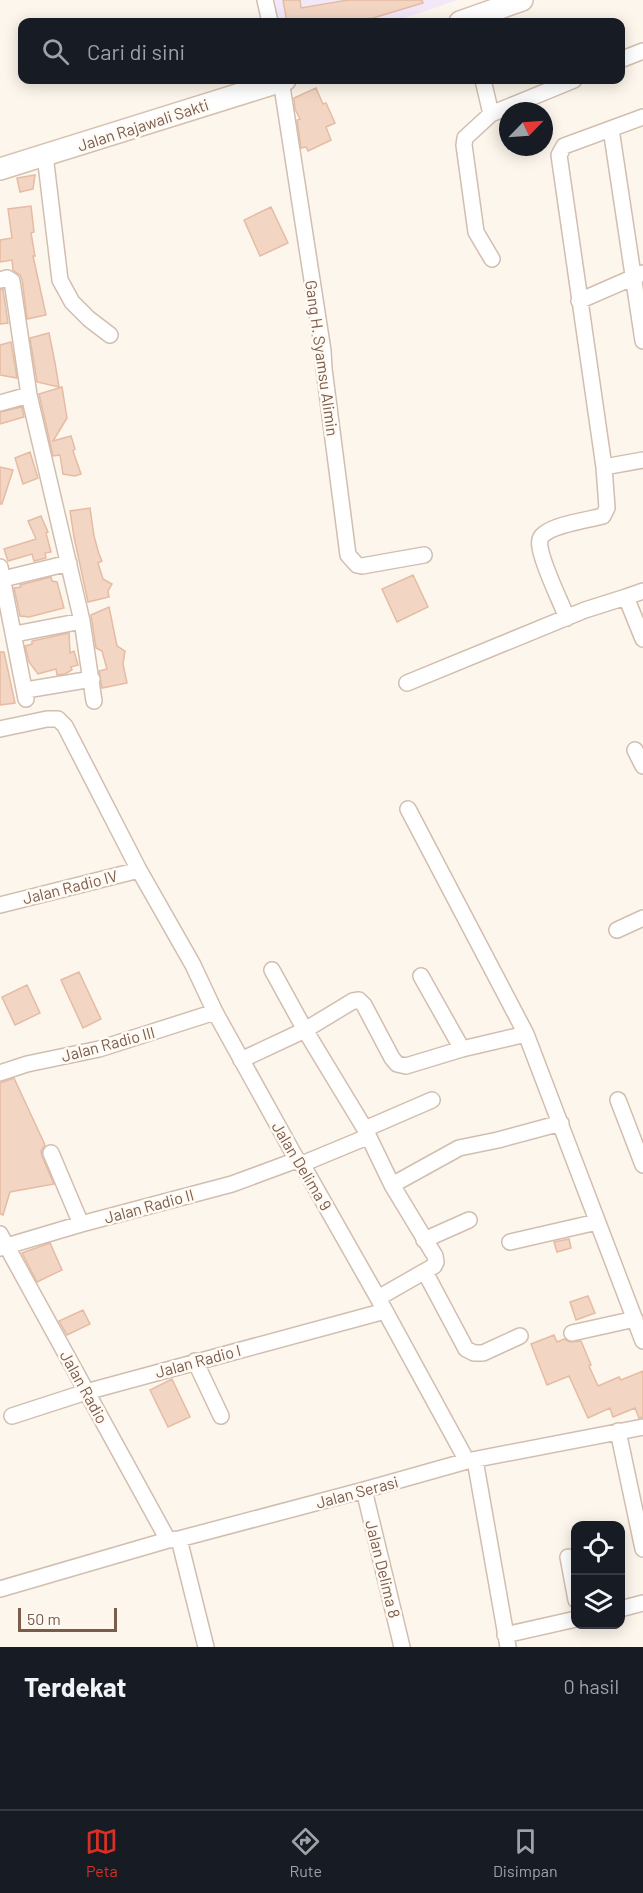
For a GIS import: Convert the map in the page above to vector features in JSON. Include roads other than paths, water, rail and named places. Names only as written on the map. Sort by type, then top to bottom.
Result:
[{"type":"street","points":[[265,0],[269,18]]},
{"type":"street","points":[[475,18],[522,0]]},
{"type":"street","points":[[625,58],[643,51]]},
{"type":"street","name":"Jalan Rajawali Sakti","points":[[0,169],[269,84]]},
{"type":"street","name":"Gang H. Syamsu Alimin","points":[[283,84],[323,351],[348,555],[357,565],[362,566],[424,555]]},
{"type":"street","points":[[484,84],[491,114]]},
{"type":"street","points":[[492,259],[476,232],[464,145],[465,138],[491,114],[564,84]]},
{"type":"street","points":[[567,618],[543,558],[541,538],[555,528],[605,515],[607,508],[604,467],[559,155],[553,153],[564,146],[643,117]]},
{"type":"street","points":[[610,129],[638,275],[643,341]]},
{"type":"street","points":[[45,155],[60,280],[72,302],[89,319],[111,335]]},
{"type":"street","points":[[579,301],[638,275]]},
{"type":"street","points":[[0,280],[7,278],[12,281],[29,395],[82,621],[94,701]]},
{"type":"street","points":[[0,403],[29,395]]},
{"type":"street","points":[[604,467],[643,460]]},
{"type":"street","points":[[69,563],[1,573],[26,695],[92,679]]},
{"type":"street","points":[[407,683],[567,618],[643,591]]},
{"type":"street","points":[[626,597],[643,639]]},
{"type":"street","points":[[15,634],[82,621]]},
{"type":"street","name":"Jalan Delima 9","points":[[0,729],[46,719],[58,719],[65,726],[139,870],[193,965],[241,1060],[471,1460],[506,1641]]},
{"type":"street","points":[[635,750],[643,765]]},
{"type":"street","points":[[408,809],[526,1034],[643,1341]]},
{"type":"street","name":"Jalan Radio IV","points":[[0,904],[139,870]]},
{"type":"street","points":[[617,930],[643,918]]},
{"type":"street","points":[[272,970],[366,1133],[392,1185],[435,1256],[434,1266],[425,1272],[466,1349],[474,1353],[483,1353],[520,1336]]},
{"type":"street","points":[[421,976],[462,1049]]},
{"type":"street","points":[[241,1060],[305,1030],[353,1001],[359,1000],[397,1064],[406,1066],[462,1049],[526,1034]]},
{"type":"street","name":"Jalan Radio III","points":[[0,1073],[27,1064],[99,1049],[215,1012]]},
{"type":"street","name":"Jalan Radio II","points":[[2,1243],[232,1184],[299,1162],[366,1133],[432,1100]]},
{"type":"street","points":[[618,1100],[643,1164]]},
{"type":"street","points":[[392,1185],[459,1148],[561,1123]]},
{"type":"street","points":[[51,1154],[81,1224]]},
{"type":"street","points":[[424,1240],[469,1220]]},
{"type":"street","points":[[510,1242],[597,1222]]},
{"type":"street","name":"Jalan Radio","points":[[2,1243],[173,1539],[206,1647]]},
{"type":"street","name":"Jalan Radio I","points":[[12,1416],[381,1305],[425,1272]]},
{"type":"street","points":[[572,1333],[635,1319]]},
{"type":"street","points":[[195,1361],[221,1416]]},
{"type":"street","name":"Jalan Serasi","points":[[0,1590],[173,1539],[471,1460],[643,1426]]},
{"type":"street","points":[[618,1431],[643,1549]]},
{"type":"street","name":"Jalan Delima 8","points":[[364,1490],[402,1647]]},
{"type":"street","points":[[568,1557],[571,1575]]},
{"type":"street","points":[[625,1609],[643,1603]]},
{"type":"street","points":[[506,1641],[571,1621]]}]
